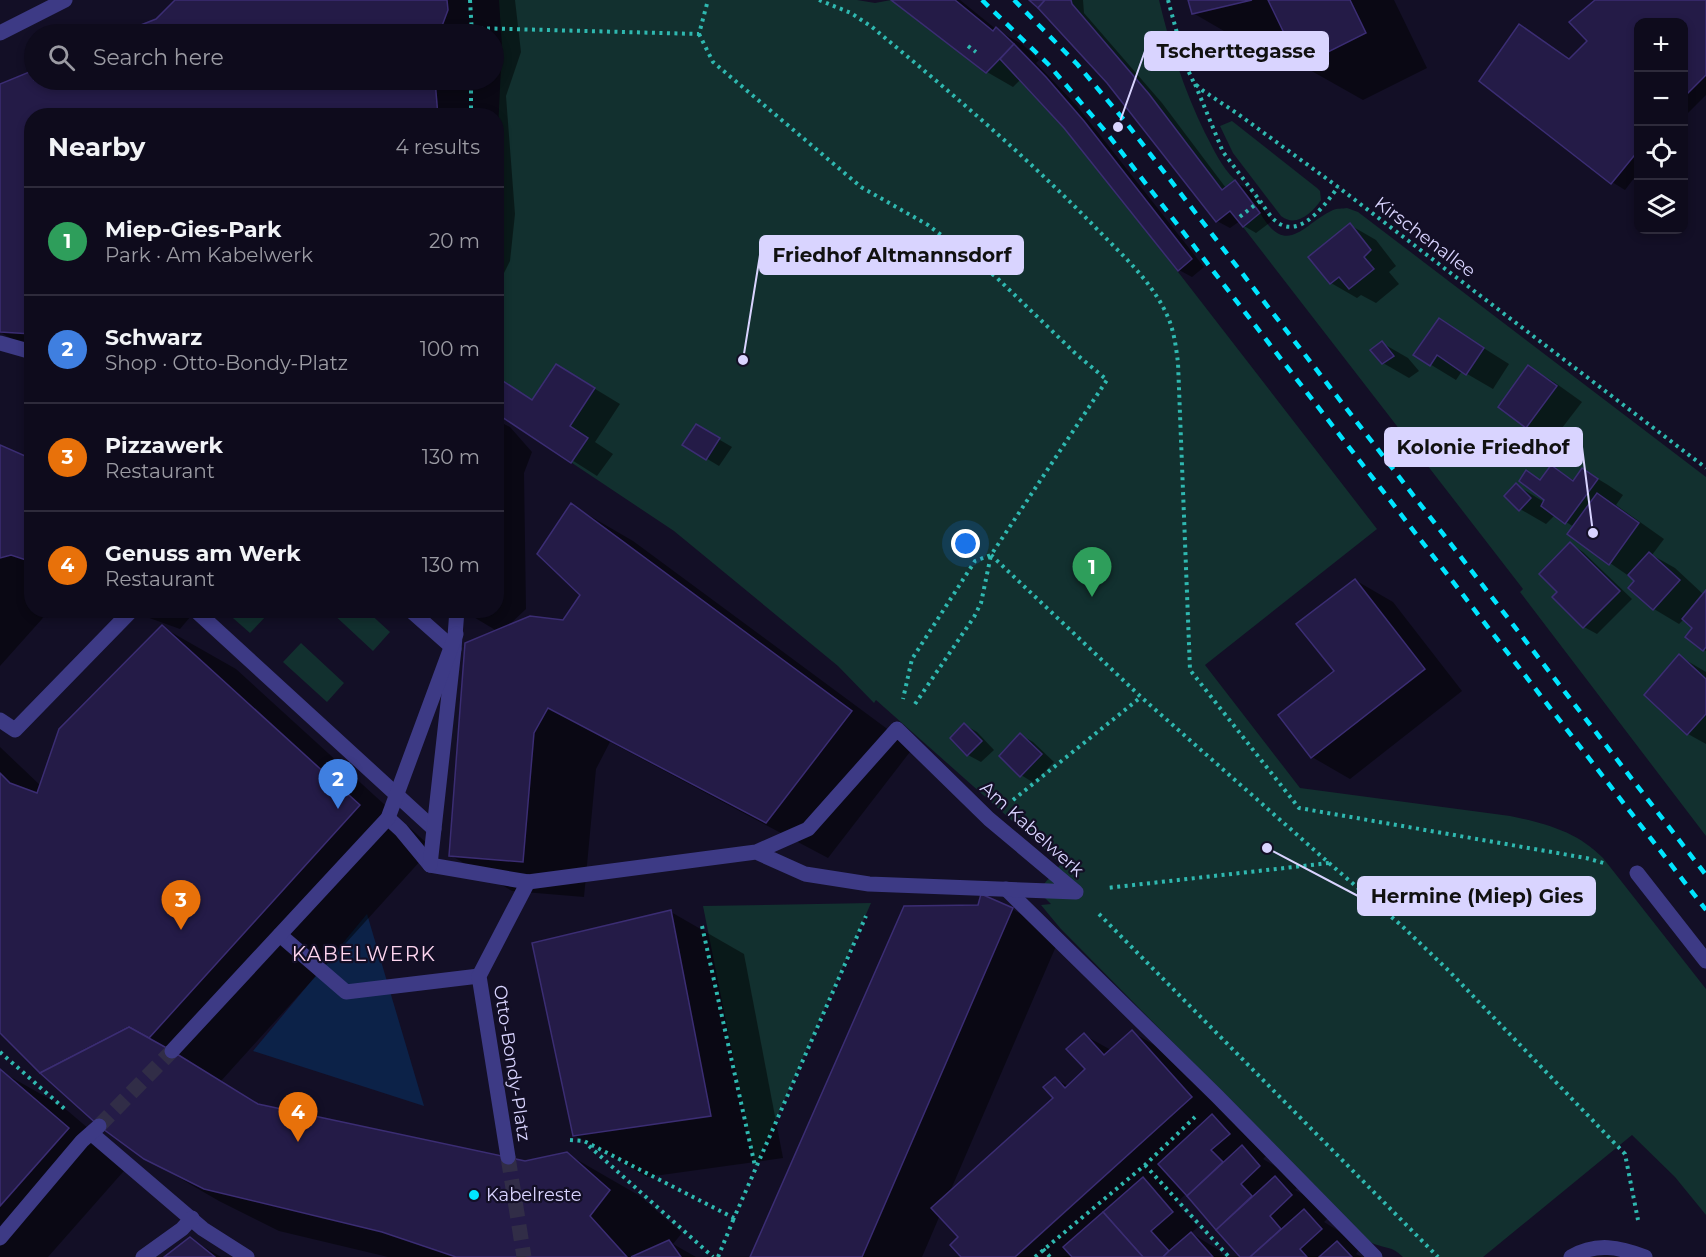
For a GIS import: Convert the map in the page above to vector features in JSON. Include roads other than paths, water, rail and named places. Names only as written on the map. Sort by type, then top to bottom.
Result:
[{"type":"street","points":[[0,33],[65,0]]},
{"type":"street","points":[[0,343],[24,350]]},
{"type":"street","points":[[0,720],[15,730],[124,618]]},
{"type":"street","points":[[204,618],[434,829]]},
{"type":"street","points":[[421,618],[454,643]]},
{"type":"street","points":[[430,865],[456,618]]},
{"type":"street","points":[[172,1051],[388,818],[454,643]]},
{"type":"street","name":"Am Kabelwerk","points":[[897,729],[989,819],[1076,892],[869,884],[805,874],[756,852],[808,829],[897,729]]},
{"type":"street","points":[[388,818],[402,830],[430,865],[528,882],[756,852]]},
{"type":"street","points":[[1637,873],[1706,961]]},
{"type":"street","name":"Otto-Bondy-Platz","points":[[508,1157],[478,976],[528,882]]},
{"type":"street","points":[[1006,889],[1217,1096],[1375,1257]]},
{"type":"street","name":"Otto-Bondy-Platz","points":[[280,935],[346,992],[478,976]]},
{"type":"street","points":[[0,1238],[91,1134],[187,1223],[203,1229],[247,1257]]},
{"type":"street","points":[[143,1257],[187,1223]]},
{"type":"street","points":[[1571,1257],[1591,1248],[1610,1247],[1625,1249],[1645,1257]]},
{"type":"water","points":[[367,914],[424,1106],[253,1051]]},
{"type":"tunnel","points":[[99,1126],[172,1051]]},
{"type":"tunnel","points":[[508,1157],[524,1257]]},
{"type":"railway","points":[[982,0],[1049,65],[1106,132],[1706,910]]},
{"type":"railway","points":[[1014,0],[1077,64],[1124,120],[1706,875]]},
{"type":"place","name":"Tscherttegasse","points":[[1118,127]]},
{"type":"place","name":"Friedhof Altmannsdorf","points":[[743,360]]},
{"type":"place","name":"Kolonie Friedhof","points":[[1593,533]]},
{"type":"place","name":"Miep-Gies-Park","points":[[1092,597]]},
{"type":"place","name":"Schwarz","points":[[338,809]]},
{"type":"place","name":"Hermine (Miep) Gies","points":[[1267,848]]},
{"type":"place","name":"Pizzawerk","points":[[181,930]]},
{"type":"place","name":"Genuss am Werk","points":[[298,1142]]},
{"type":"place","name":"Kabelreste","points":[[474,1195]]},
{"type":"district","name":"KABELWERK","points":[[364,954]]}]
